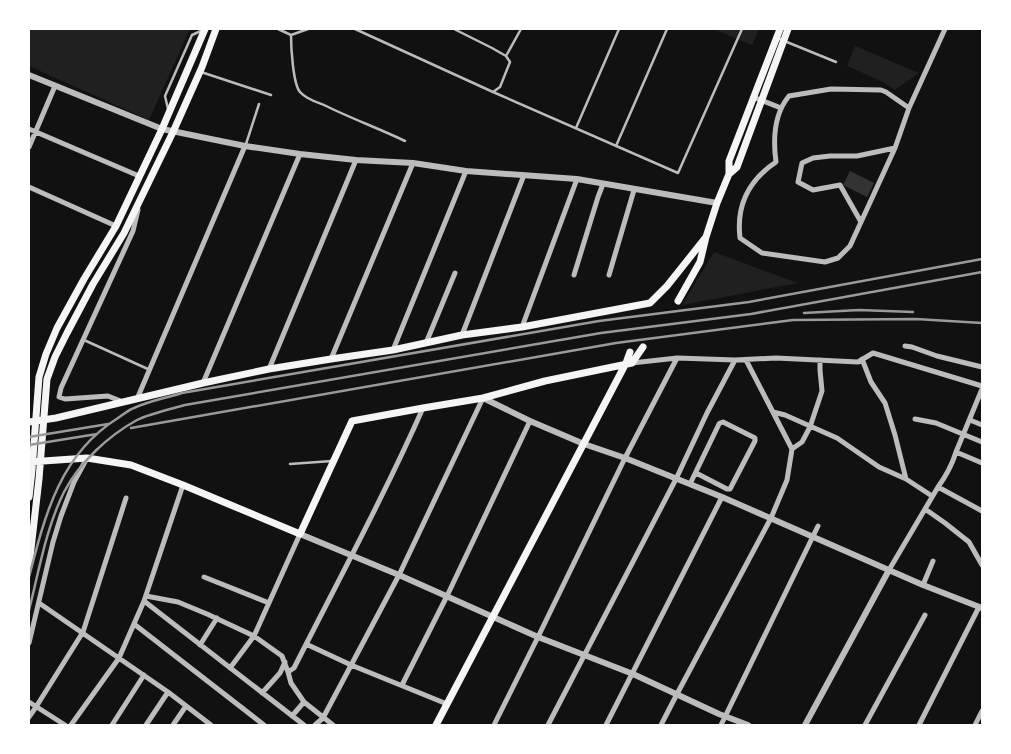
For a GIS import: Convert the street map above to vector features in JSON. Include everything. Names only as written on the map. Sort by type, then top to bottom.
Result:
[{"type":"main road","points":[[29,566],[41,396],[39,377],[46,354],[57,328],[116,226],[162,129],[205,29]]},
{"type":"main road","points":[[41,396],[55,357],[67,333],[93,284],[124,233],[173,132],[216,29]]},
{"type":"main road","points":[[729,174],[737,167],[762,100],[780,39],[780,29]]},
{"type":"main road","points":[[678,301],[700,262],[717,203],[729,174],[729,161],[753,98],[780,39],[788,29]]},
{"type":"main road","points":[[29,422],[56,418],[202,382],[393,350],[462,334],[522,328],[650,304],[667,286],[706,237]]},
{"type":"main road","points":[[436,725],[584,444],[629,363],[643,347]]},
{"type":"main road","points":[[629,363],[630,352]]},
{"type":"main road","points":[[29,462],[87,458],[131,465],[184,484],[300,534],[352,422],[483,398],[546,380],[629,363]]},
{"type":"main road","points":[[29,497],[36,470]]},
{"type":"street","points":[[909,108],[881,90],[831,89],[789,96],[781,108],[776,124],[774,143],[776,162],[762,172],[746,194],[739,220],[740,238],[762,254],[826,262],[838,258],[850,246],[896,148],[909,108],[945,29]]},
{"type":"street","points":[[29,75],[162,129],[245,146],[356,160],[413,163],[466,171],[576,179],[717,203]]},
{"type":"street","points":[[29,147],[55,86]]},
{"type":"street","points":[[753,98],[781,108]]},
{"type":"street","points":[[29,129],[139,176]]},
{"type":"street","points":[[137,399],[245,146]]},
{"type":"street","points":[[862,222],[840,185],[812,190],[798,182],[802,163],[813,158],[857,156],[896,148]]},
{"type":"street","points":[[202,382],[300,154]]},
{"type":"street","points":[[269,370],[356,160]]},
{"type":"street","points":[[331,359],[413,163]]},
{"type":"street","points":[[393,350],[466,171]]},
{"type":"street","points":[[462,334],[524,175]]},
{"type":"street","points":[[522,328],[576,179]]},
{"type":"street","points":[[574,275],[603,184]]},
{"type":"street","points":[[29,187],[116,226]]},
{"type":"street","points":[[609,275],[634,190]]},
{"type":"street","points":[[124,402],[108,396],[65,399],[59,396],[133,231],[139,202]]},
{"type":"street","points":[[426,343],[455,273]]},
{"type":"street","points":[[905,346],[982,367]]},
{"type":"street","points":[[629,363],[677,358],[735,360],[776,358],[858,362],[873,353],[982,387],[950,468],[889,570],[805,725]]},
{"type":"street","points":[[494,725],[625,458],[677,358]]},
{"type":"street","points":[[862,359],[871,382],[885,403],[896,435],[906,479]]},
{"type":"street","points":[[548,725],[676,479],[706,413],[735,360]]},
{"type":"street","points":[[661,725],[771,518],[787,480],[792,449],[746,360]]},
{"type":"street","points":[[792,449],[802,442],[810,427],[822,391],[820,360]]},
{"type":"street","points":[[315,725],[323,718],[399,575],[483,398],[584,444],[625,458],[722,497],[923,585],[981,607],[919,725]]},
{"type":"street","points":[[976,404],[982,407]]},
{"type":"street","points":[[288,672],[294,668],[353,555],[423,408]]},
{"type":"street","points":[[773,412],[785,415],[837,438],[879,467],[906,479],[932,496]]},
{"type":"street","points":[[916,419],[936,423],[982,442]]},
{"type":"street","points":[[970,420],[982,425]]},
{"type":"street","points":[[402,685],[447,596],[530,421]]},
{"type":"street","points":[[690,484],[719,424],[722,422],[755,438],[730,489],[696,473]]},
{"type":"street","points":[[956,452],[982,463]]},
{"type":"street","points":[[29,643],[61,516],[74,482],[87,458]]},
{"type":"street","points":[[71,725],[119,658],[145,598],[184,484]]},
{"type":"street","points":[[938,486],[982,511]]},
{"type":"street","points":[[606,725],[722,497]]},
{"type":"street","points":[[29,717],[82,632],[126,498]]},
{"type":"street","points":[[925,509],[945,522],[969,542],[982,565]]},
{"type":"street","points":[[721,725],[818,526]]},
{"type":"street","points":[[230,668],[254,636],[300,534],[353,555],[538,637],[633,674],[726,717],[748,725]]},
{"type":"street","points":[[923,585],[933,561]]},
{"type":"street","points":[[204,577],[268,603]]},
{"type":"street","points":[[145,598],[178,602],[254,636],[282,656],[291,683],[304,702],[333,725]]},
{"type":"street","points":[[145,598],[200,645],[304,725]]},
{"type":"street","points":[[39,603],[144,674],[211,725]]},
{"type":"street","points":[[865,725],[925,615]]},
{"type":"street","points":[[200,645],[216,618]]},
{"type":"street","points":[[134,624],[264,725]]},
{"type":"street","points":[[306,644],[351,665],[447,704]]},
{"type":"street","points":[[262,693],[280,673],[285,662]]},
{"type":"street","points":[[112,725],[144,674]]},
{"type":"street","points":[[146,725],[168,692]]},
{"type":"street","points":[[29,702],[65,725]]},
{"type":"street","points":[[292,716],[304,702]]},
{"type":"street","points":[[173,725],[186,706]]},
{"type":"street","points":[[975,725],[982,710]]},
{"type":"lane","points":[[278,29],[290,35],[308,29]]},
{"type":"lane","points":[[355,29],[678,173],[742,29]]},
{"type":"lane","points":[[454,29],[506,56],[510,62],[500,87],[493,92]]},
{"type":"lane","points":[[506,56],[520,29]]},
{"type":"lane","points":[[576,128],[619,29]]},
{"type":"lane","points":[[616,146],[667,29]]},
{"type":"lane","points":[[290,35],[296,84],[300,92],[307,98],[405,141]]},
{"type":"lane","points":[[780,39],[836,62]]},
{"type":"lane","points":[[199,72],[271,95]]},
{"type":"lane","points":[[245,146],[259,104]]},
{"type":"lane","points":[[83,339],[150,370]]},
{"type":"lane","points":[[290,464],[333,461]]},
{"type":"shaded area","points":[[29,29],[190,29],[149,120],[29,66]]},
{"type":"shaded area","points":[[713,29],[759,29],[752,45]]},
{"type":"shaded area","points":[[855,46],[919,73],[895,90],[881,81],[847,66]]},
{"type":"shaded area","points":[[850,171],[874,183],[867,197],[843,185]]},
{"type":"shaded area","points":[[714,252],[798,283],[682,305]]},
{"type":"railway","points":[[29,577],[49,509],[69,468],[82,449],[98,433],[130,410],[146,403],[182,393],[599,321],[749,302],[982,259]]},
{"type":"railway","points":[[29,610],[52,520],[64,492],[86,460],[105,442],[126,426],[148,416],[185,405],[601,333],[751,314],[982,272]]},
{"type":"railway","points":[[804,313],[859,310],[913,312]]},
{"type":"railway","points":[[131,428],[616,343],[793,320],[916,319],[982,323]]},
{"type":"railway","points":[[29,437],[108,424]]},
{"type":"railway","points":[[29,445],[97,434]]}]
